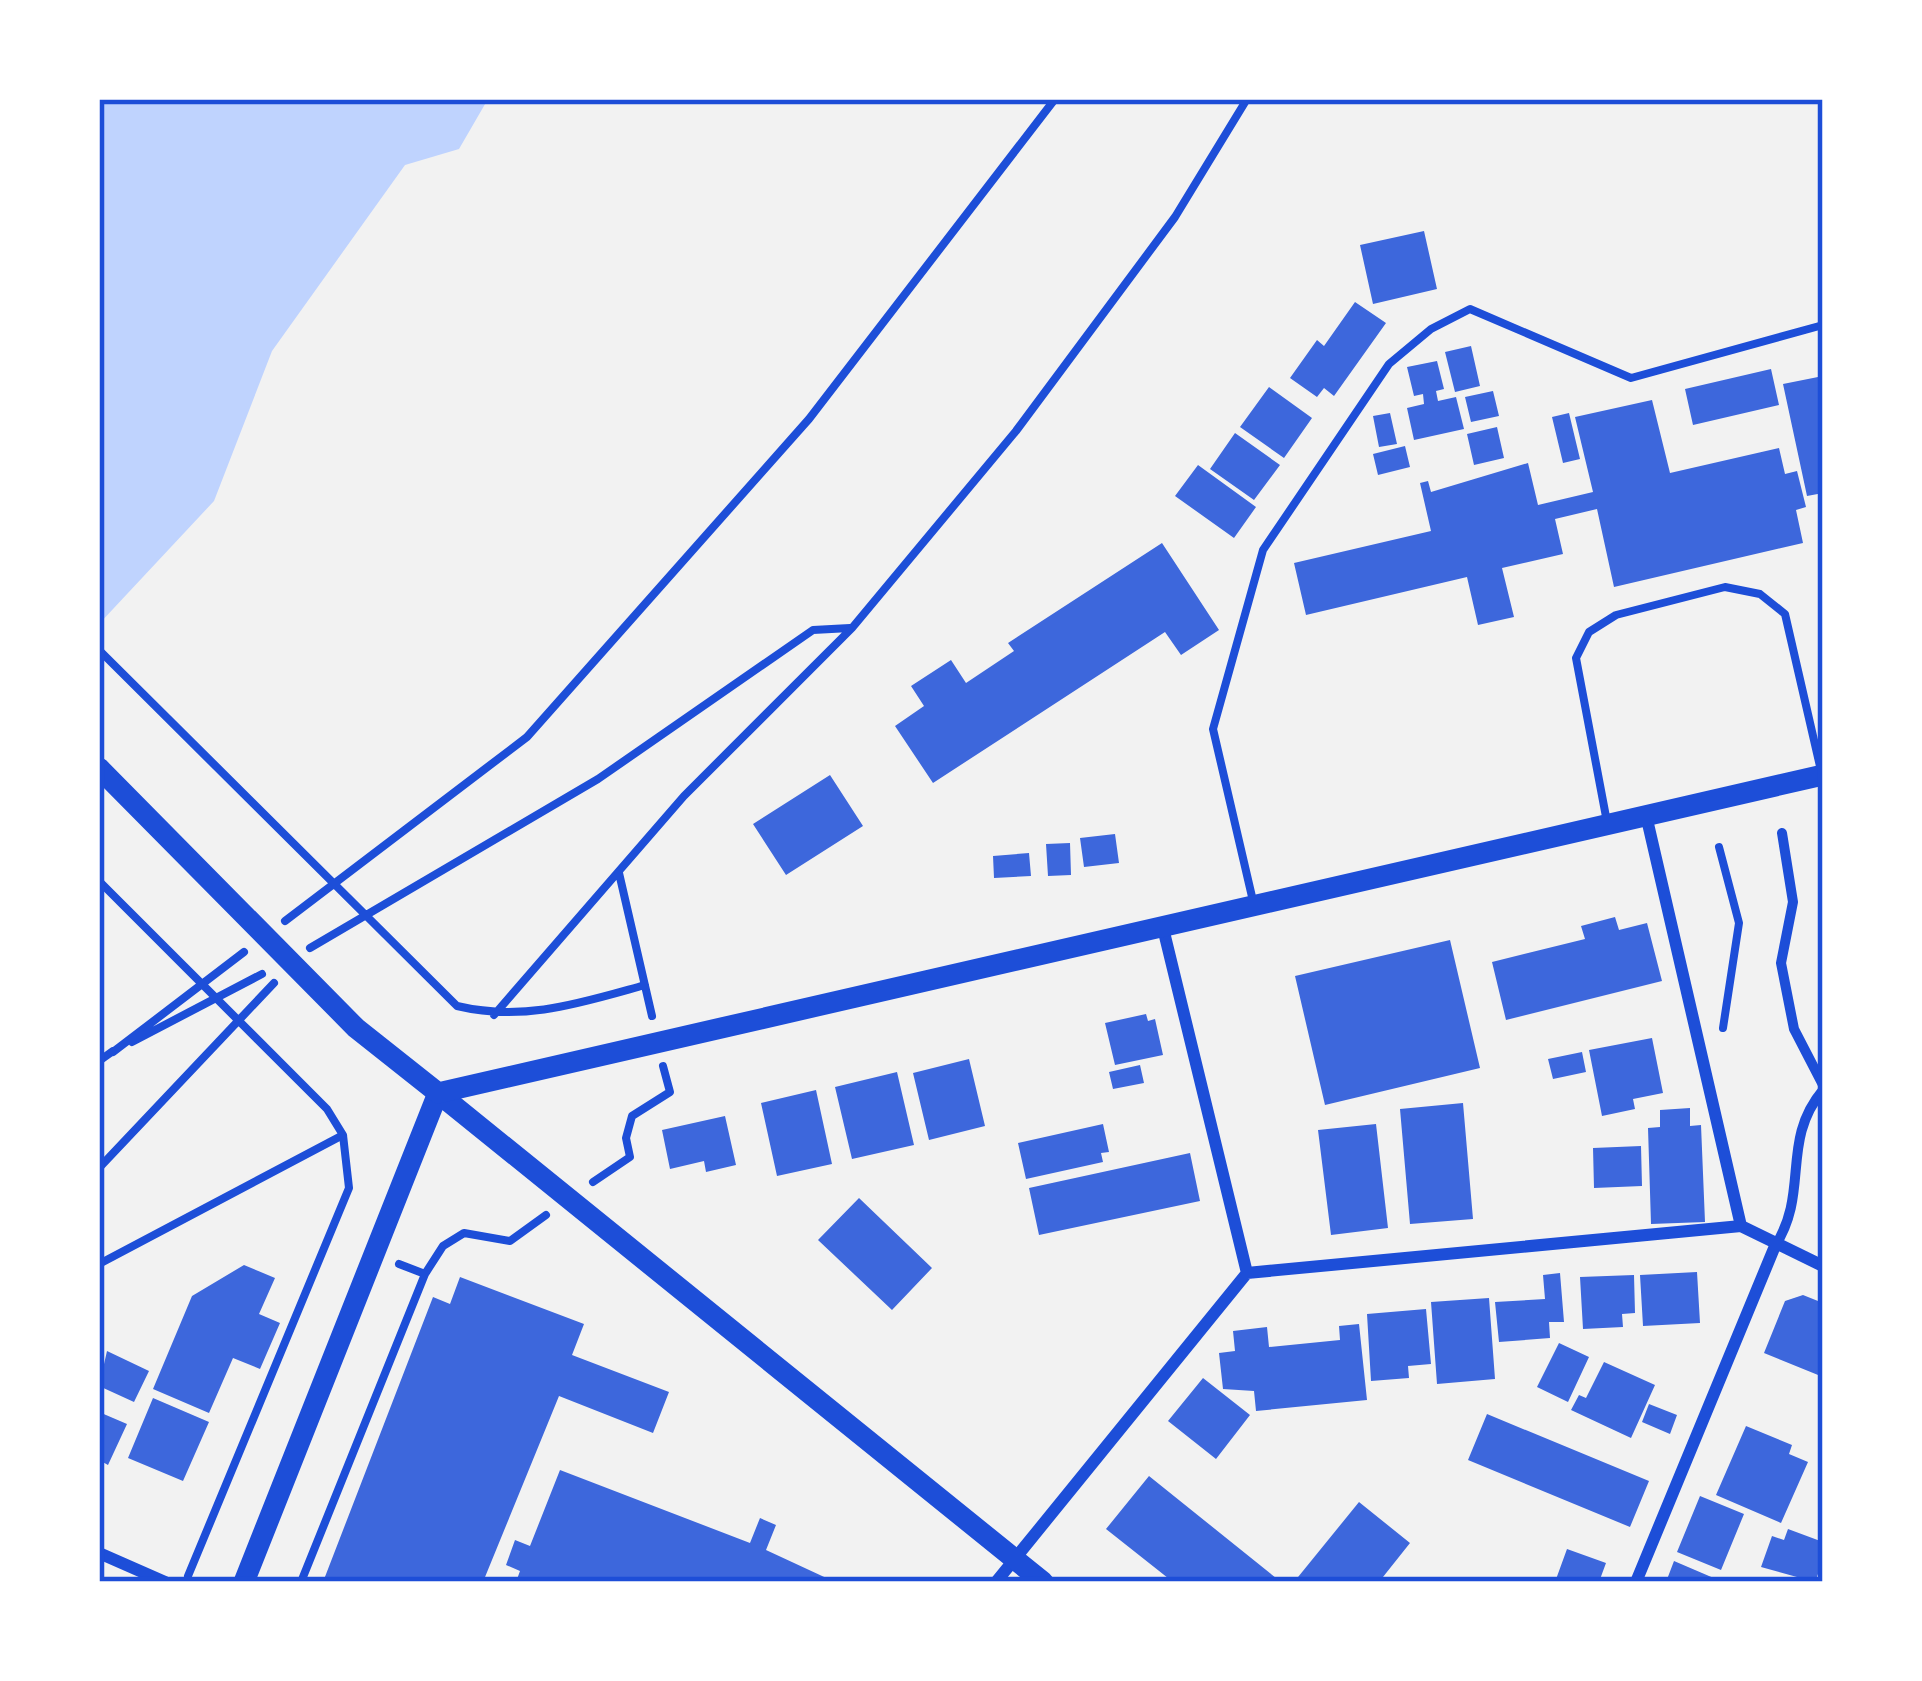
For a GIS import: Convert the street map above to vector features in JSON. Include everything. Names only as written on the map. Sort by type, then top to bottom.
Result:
[{"type":"main road","points":[[99,768],[356,1028],[1043,1582]]},
{"type":"main road","points":[[437,1093],[1822,775]]},
{"type":"main road","points":[[244,1582],[437,1093]]},
{"type":"street","points":[[1646,814],[1742,1226]]},
{"type":"street","points":[[1636,1582],[1796,1197],[1794,1148],[1804,1112],[1823,1087],[1794,1028],[1781,963],[1793,902],[1782,832]]},
{"type":"street","points":[[1162,928],[1247,1273]]},
{"type":"street","points":[[996,1582],[1247,1273],[1742,1226],[1774,1246],[1823,1266]]},
{"type":"street","points":[[99,1553],[165,1582]]},
{"type":"lane","points":[[1254,907],[1213,729],[1263,550],[1389,364],[1431,329],[1470,309],[1631,378],[1823,325]]},
{"type":"lane","points":[[1607,824],[1576,658],[1582,645],[1589,632],[1616,615],[1725,587],[1760,594],[1785,614],[1822,775]]},
{"type":"path","points":[[279,926],[527,737],[809,419],[1055,99]]},
{"type":"path","points":[[494,1015],[684,796],[852,628],[1016,431],[1175,217],[1247,99]]},
{"type":"path","points":[[301,954],[598,778],[813,630],[852,628]]},
{"type":"path","points":[[99,650],[457,1006],[494,1015],[550,1012],[645,986]]},
{"type":"path","points":[[1719,847],[1739,923],[1722,1036]]},
{"type":"path","points":[[619,871],[670,1092],[632,1115],[626,1138],[630,1157]]},
{"type":"path","points":[[99,881],[327,1109],[343,1135],[349,1188],[185,1582]]},
{"type":"path","points":[[99,1061],[261,940]]},
{"type":"path","points":[[99,1168],[283,968],[112,1052]]},
{"type":"path","points":[[99,1264],[343,1135]]},
{"type":"path","points":[[301,1582],[434,1260],[443,1246],[464,1233],[510,1241]]},
{"type":"water","points":[[99,99],[488,99],[459,149],[405,165],[272,351],[214,501],[99,624]]},
{"type":"building","points":[[1424,231],[1437,289],[1373,304],[1360,245]]},
{"type":"building","points":[[1355,302],[1386,323],[1334,396],[1324,388],[1317,397],[1290,378],[1317,340],[1324,346]]},
{"type":"building","points":[[1471,346],[1480,386],[1455,392],[1445,352]]},
{"type":"building","points":[[1437,361],[1444,389],[1436,391],[1438,401],[1456,397],[1464,429],[1414,440],[1407,408],[1424,404],[1423,394],[1414,396],[1407,367]]},
{"type":"building","points":[[1771,369],[1779,405],[1693,425],[1685,389]]},
{"type":"building","points":[[1823,376],[1823,493],[1807,496],[1783,384]]},
{"type":"building","points":[[1269,387],[1312,418],[1284,458],[1240,427]]},
{"type":"building","points":[[1493,391],[1499,416],[1471,422],[1465,397]]},
{"type":"building","points":[[1652,400],[1670,473],[1779,448],[1785,474],[1797,471],[1806,507],[1796,510],[1803,543],[1614,587],[1597,509],[1555,519],[1563,554],[1502,568],[1514,617],[1478,625],[1467,577],[1306,615],[1294,563],[1431,531],[1420,483],[1428,481],[1431,492],[1528,463],[1538,505],[1593,492],[1575,417]]},
{"type":"building","points":[[1390,413],[1397,444],[1379,447],[1373,416]]},
{"type":"building","points":[[1569,413],[1580,459],[1563,463],[1552,417]]},
{"type":"building","points":[[1497,427],[1504,458],[1474,465],[1467,434]]},
{"type":"building","points":[[1235,433],[1280,465],[1254,500],[1210,469]]},
{"type":"building","points":[[1405,446],[1410,467],[1378,475],[1373,454]]},
{"type":"building","points":[[1198,465],[1256,507],[1234,538],[1175,496]]},
{"type":"building","points":[[1162,543],[1219,630],[1181,655],[1165,632],[933,783],[895,726],[924,706],[911,686],[951,660],[966,683],[1014,651],[1008,643]]},
{"type":"building","points":[[830,775],[863,826],[786,875],[753,824]]},
{"type":"building","points":[[1115,834],[1119,863],[1084,867],[1080,838]]},
{"type":"building","points":[[1070,843],[1071,875],[1048,876],[1046,844]]},
{"type":"building","points":[[1029,853],[1031,876],[994,878],[993,856]]},
{"type":"building","points":[[1615,917],[1619,930],[1647,923],[1662,981],[1506,1020],[1492,962],[1585,939],[1581,926]]},
{"type":"building","points":[[1450,940],[1480,1068],[1325,1105],[1295,976]]},
{"type":"building","points":[[1146,1014],[1148,1021],[1155,1019],[1163,1055],[1115,1065],[1105,1023]]},
{"type":"building","points":[[1652,1038],[1663,1093],[1633,1099],[1635,1109],[1602,1116],[1589,1050]]},
{"type":"building","points":[[1582,1052],[1586,1072],[1553,1079],[1548,1059]]},
{"type":"building","points":[[969,1059],[985,1126],[929,1140],[913,1073]]},
{"type":"building","points":[[1140,1065],[1144,1083],[1113,1089],[1109,1072]]},
{"type":"building","points":[[897,1072],[914,1145],[852,1159],[835,1087]]},
{"type":"building","points":[[816,1090],[832,1164],[777,1176],[761,1103]]},
{"type":"building","points":[[1463,1103],[1473,1219],[1410,1224],[1400,1109]]},
{"type":"building","points":[[1690,1108],[1690,1126],[1701,1125],[1705,1222],[1651,1224],[1648,1128],[1660,1127],[1660,1110]]},
{"type":"building","points":[[725,1116],[736,1165],[706,1172],[704,1161],[670,1169],[662,1130]]},
{"type":"building","points":[[1103,1124],[1109,1152],[1101,1153],[1103,1162],[1026,1179],[1018,1143]]},
{"type":"building","points":[[1376,1124],[1388,1228],[1331,1235],[1318,1130]]},
{"type":"building","points":[[1641,1146],[1642,1186],[1594,1188],[1593,1148]]},
{"type":"building","points":[[1190,1153],[1200,1201],[1039,1235],[1029,1188]]},
{"type":"building","points":[[859,1198],[932,1268],[892,1310],[818,1240]]},
{"type":"building","points":[[244,1265],[275,1278],[259,1314],[280,1323],[260,1369],[233,1358],[209,1413],[153,1389],[192,1296]]},
{"type":"building","points":[[1697,1272],[1700,1323],[1643,1326],[1640,1275]]},
{"type":"building","points":[[1560,1273],[1564,1322],[1549,1322],[1550,1338],[1499,1342],[1495,1302],[1545,1299],[1543,1275]]},
{"type":"building","points":[[1634,1275],[1635,1313],[1622,1314],[1623,1327],[1583,1329],[1580,1277]]},
{"type":"building","points":[[460,1277],[584,1324],[572,1355],[669,1392],[653,1433],[559,1396],[483,1582],[323,1582],[433,1297],[450,1304]]},
{"type":"building","points":[[1803,1295],[1823,1303],[1823,1377],[1764,1353],[1785,1301]]},
{"type":"building","points":[[1489,1298],[1495,1379],[1437,1384],[1431,1302]]},
{"type":"building","points":[[1426,1309],[1431,1364],[1408,1366],[1409,1378],[1371,1381],[1367,1314]]},
{"type":"building","points":[[1359,1324],[1367,1400],[1256,1411],[1254,1391],[1223,1389],[1219,1353],[1235,1351],[1233,1331],[1267,1327],[1269,1347],[1340,1340],[1339,1326]]},
{"type":"building","points":[[1559,1343],[1589,1357],[1568,1402],[1537,1387]]},
{"type":"building","points":[[107,1351],[149,1371],[134,1402],[99,1386]]},
{"type":"building","points":[[1604,1362],[1655,1385],[1631,1438],[1571,1410],[1579,1395],[1586,1398]]},
{"type":"building","points":[[1203,1378],[1250,1415],[1216,1459],[1168,1421]]},
{"type":"building","points":[[153,1398],[209,1422],[183,1481],[128,1458]]},
{"type":"building","points":[[1649,1404],[1677,1415],[1670,1434],[1642,1422]]},
{"type":"building","points":[[99,1412],[127,1424],[108,1465],[99,1460]]},
{"type":"building","points":[[1487,1414],[1649,1481],[1630,1527],[1468,1460]]},
{"type":"building","points":[[1746,1426],[1792,1445],[1789,1454],[1808,1462],[1781,1523],[1716,1495]]},
{"type":"building","points":[[560,1470],[750,1543],[760,1518],[776,1525],[766,1550],[835,1582],[516,1582],[520,1571],[506,1565],[515,1540],[530,1546]]},
{"type":"building","points":[[1149,1476],[1281,1582],[1173,1582],[1106,1529]]},
{"type":"building","points":[[1700,1496],[1744,1514],[1721,1570],[1677,1552]]},
{"type":"building","points":[[1359,1502],[1410,1543],[1379,1582],[1294,1582]]},
{"type":"building","points":[[1788,1529],[1823,1542],[1823,1576],[1818,1574],[1815,1582],[1761,1567],[1772,1536],[1784,1540]]},
{"type":"building","points":[[1567,1549],[1606,1563],[1599,1582],[1555,1582]]},
{"type":"building","points":[[1674,1561],[1723,1582],[1666,1582]]}]
